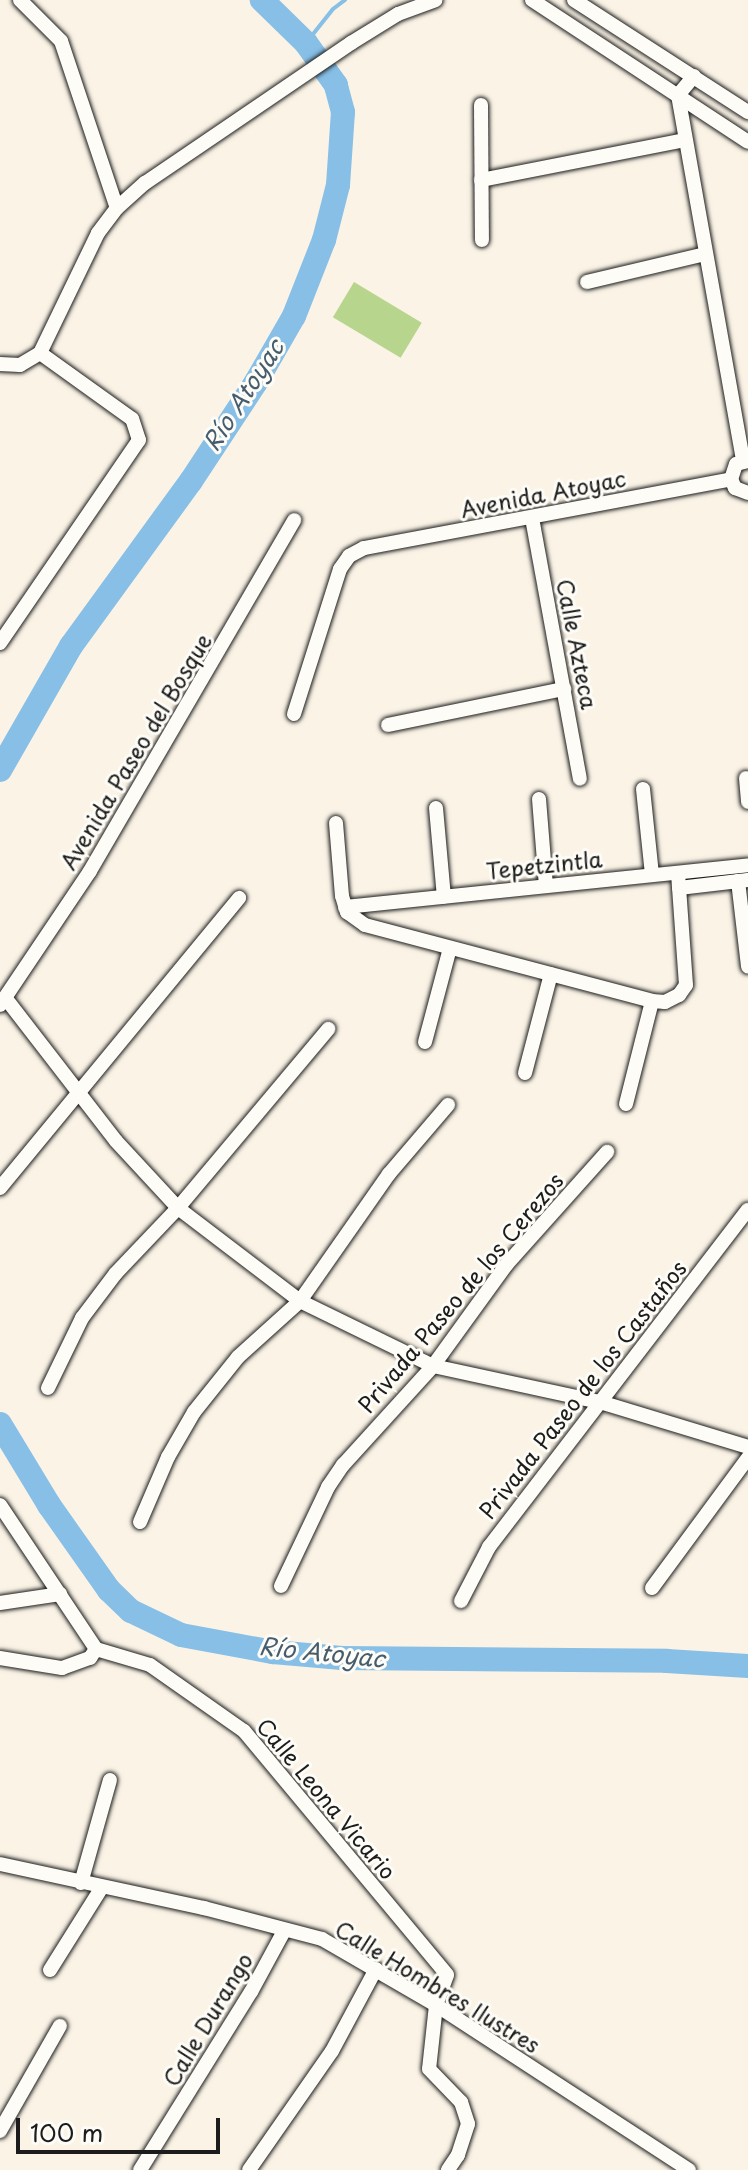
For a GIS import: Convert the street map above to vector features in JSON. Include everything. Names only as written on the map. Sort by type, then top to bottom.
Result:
[{"type":"street","points":[[20,0],[61,41],[117,208]]},
{"type":"street","points":[[0,364],[20,365],[40,353],[79,268],[117,208],[145,183],[398,14],[413,0]]},
{"type":"street","points":[[398,14],[436,0]]},
{"type":"street","points":[[532,0],[748,142]]},
{"type":"street","points":[[574,0],[748,112]]},
{"type":"street","points":[[694,76],[678,95],[745,461],[732,471],[731,479],[735,488],[748,493]]},
{"type":"street","points":[[481,105],[482,240]]},
{"type":"street","points":[[481,180],[685,140]]},
{"type":"street","points":[[587,282],[705,254]]},
{"type":"street","points":[[0,643],[139,440],[132,419],[40,353]]},
{"type":"street","name":"Avenida Atoyac","points":[[294,714],[340,569],[349,556],[364,548],[731,479]]},
{"type":"street","name":"Calle Azteca","points":[[532,518],[580,779]]},
{"type":"street","name":"Avenida Paseo del Bosque","points":[[294,520],[90,871],[4,1002],[77,1093],[178,1208],[300,1301],[433,1366],[600,1402],[748,1447]]},
{"type":"street","points":[[0,614],[16,616]]},
{"type":"street","points":[[388,725],[564,689]]},
{"type":"street","points":[[746,778],[748,802]]},
{"type":"street","points":[[643,789],[652,875]]},
{"type":"street","points":[[539,799],[546,886]]},
{"type":"street","points":[[436,808],[444,897]]},
{"type":"street","points":[[336,823],[345,907],[365,925],[652,1001],[665,1002],[679,995],[686,985],[678,880]]},
{"type":"street","name":"Tepetzintla","points":[[678,880],[748,865]]},
{"type":"street","name":"Tepetzintla","points":[[345,907],[652,875],[678,880],[743,881]]},
{"type":"street","points":[[743,881],[748,966]]},
{"type":"street","points":[[0,1188],[239,898]]},
{"type":"street","points":[[425,1042],[450,948]]},
{"type":"street","points":[[525,1073],[551,974]]},
{"type":"street","points":[[626,1104],[652,1001]]},
{"type":"street","points":[[48,1388],[82,1318],[116,1273],[178,1208],[328,1029]]},
{"type":"street","points":[[140,1522],[168,1457],[194,1412],[238,1357],[300,1301],[389,1174],[448,1105]]},
{"type":"street","name":"Privada Paseo de los Cerezos","points":[[281,1586],[328,1487],[433,1366],[506,1265],[607,1152]]},
{"type":"street","name":"Privada Paseo de los Castaños","points":[[461,1601],[489,1547],[748,1210]]},
{"type":"street","points":[[652,1588],[748,1458]]},
{"type":"street","points":[[0,1505],[96,1649],[90,1658],[62,1668],[0,1658]]},
{"type":"street","points":[[0,1603],[60,1594]]},
{"type":"street","name":"Calle Leona Vicario","points":[[96,1649],[150,1665],[244,1731],[447,1975],[436,2005]]},
{"type":"street","points":[[81,1883],[110,1780]]},
{"type":"street","name":"Calle Hombres Ilustres","points":[[0,1864],[204,1908],[322,1939],[436,2005],[689,2170]]},
{"type":"street","points":[[50,1970],[102,1887]]},
{"type":"street","name":"Calle Durango","points":[[140,2170],[251,1992],[284,1931]]},
{"type":"street","points":[[249,2170],[332,2051],[376,1969]]},
{"type":"street","points":[[436,2005],[429,2069],[461,2102],[468,2124],[458,2155],[448,2170]]},
{"type":"street","points":[[0,2131],[60,2026]]},
{"type":"green space","points":[[354,282],[422,323],[401,358],[333,317]]},
{"type":"waterway","name":"Río Atoyac","points":[[0,770],[71,646],[191,481],[256,382],[294,316],[324,240],[338,185],[343,112],[336,85],[306,43],[262,0]]},
{"type":"waterway","points":[[306,43],[333,9],[345,0]]},
{"type":"waterway","name":"Río Atoyac","points":[[0,1424],[49,1505],[109,1590],[131,1611],[181,1635],[273,1652],[342,1658],[667,1661],[748,1666]]}]
